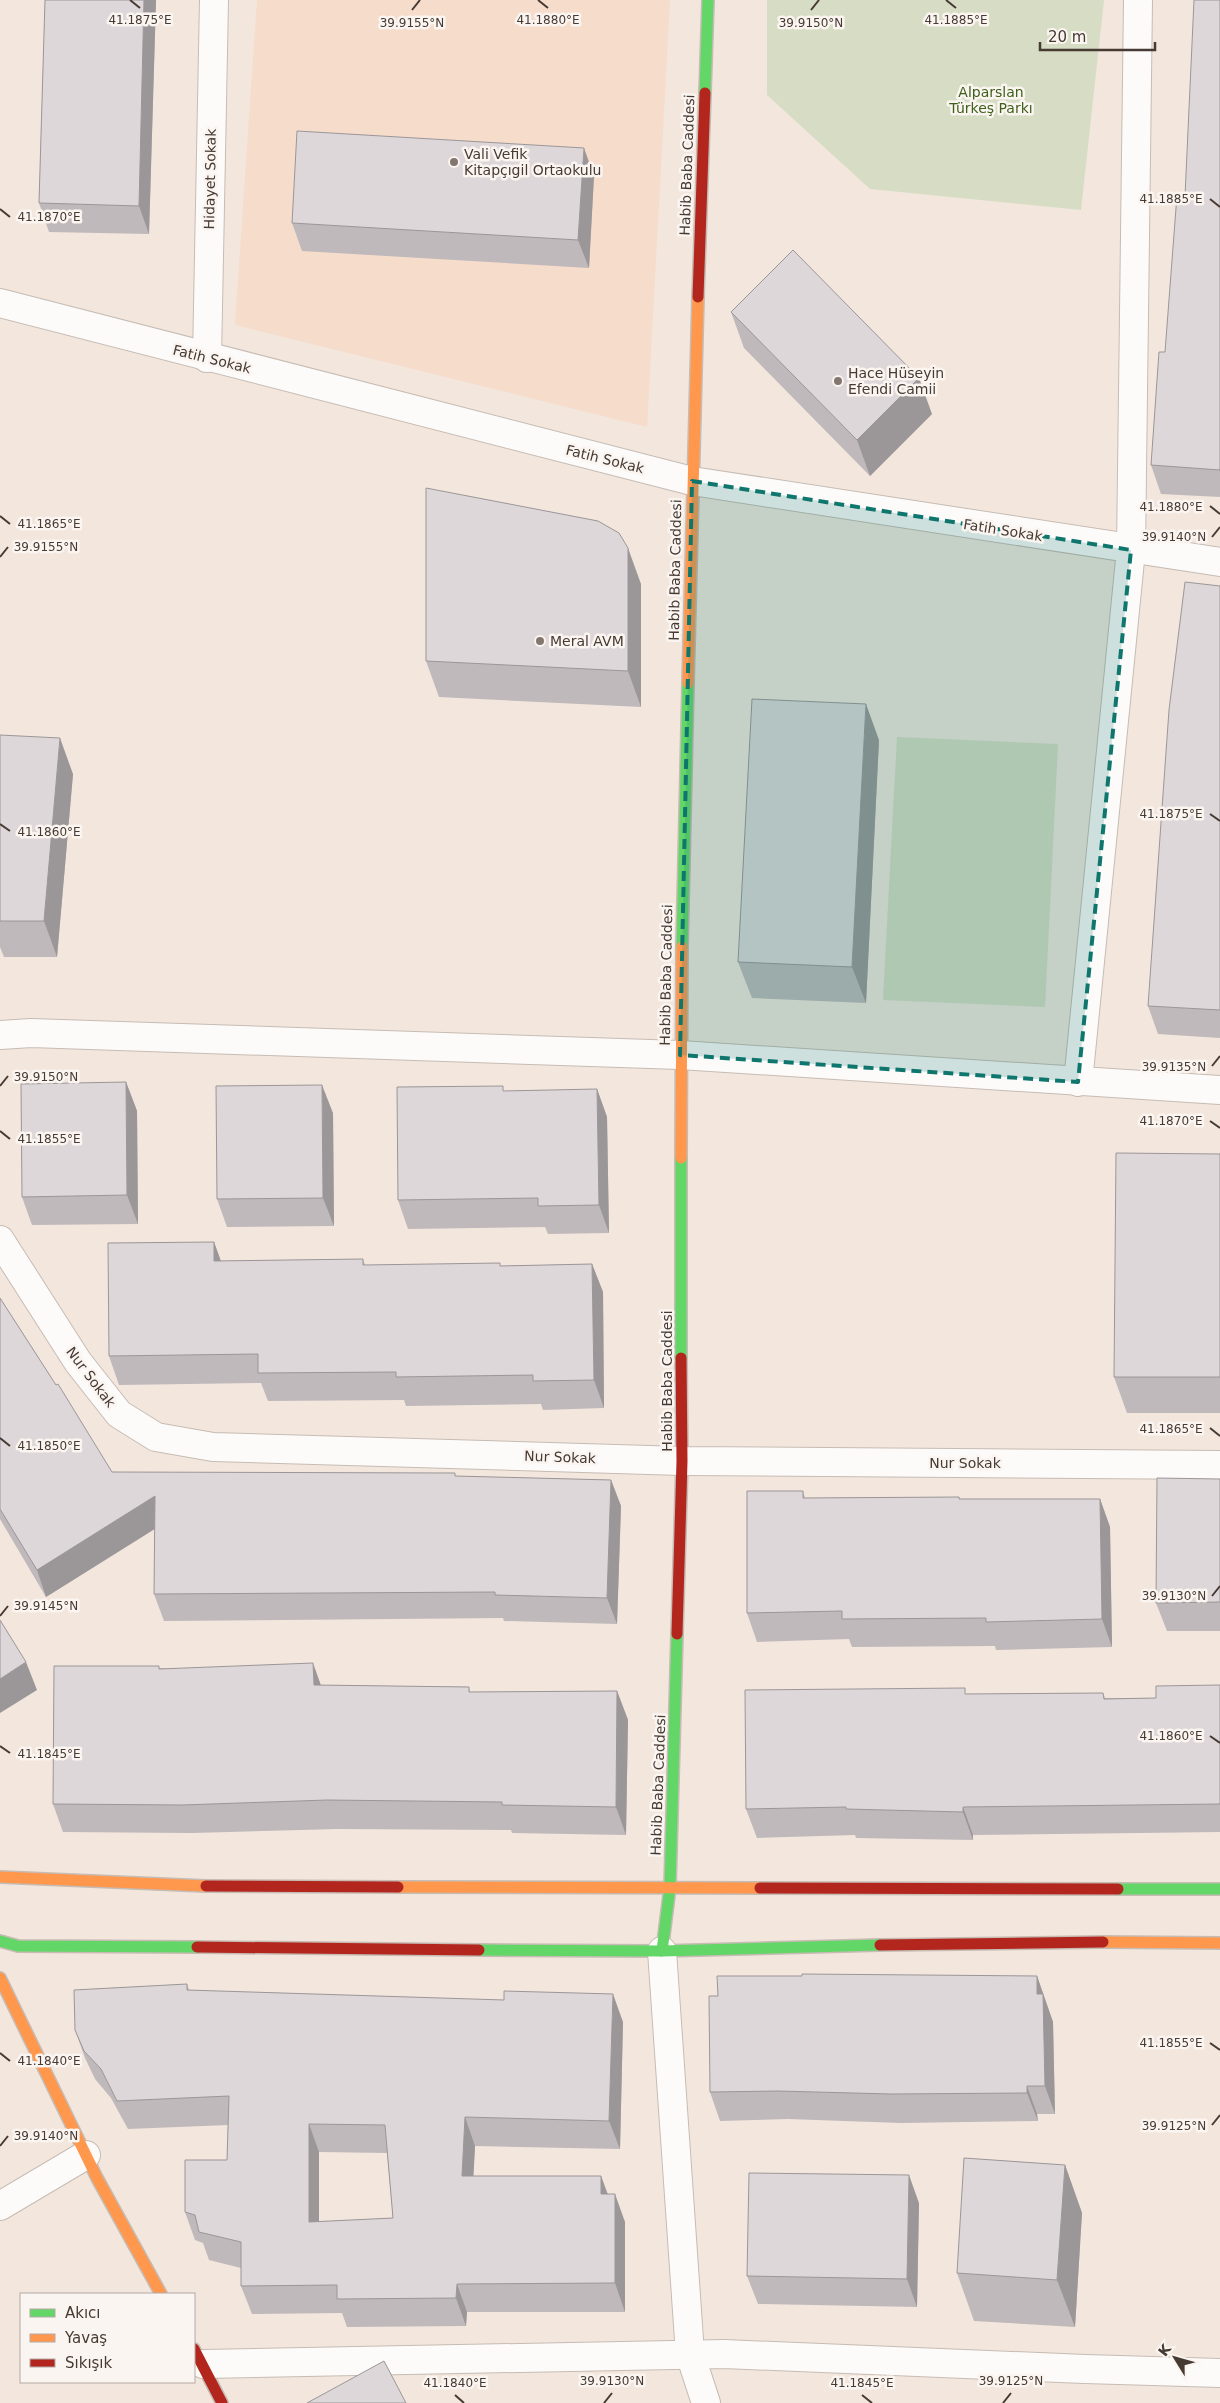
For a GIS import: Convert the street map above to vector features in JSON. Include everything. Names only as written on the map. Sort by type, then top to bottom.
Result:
[{"type":"street","name":"Hidayet Sokak","points":[[206,358],[214,0]]},
{"type":"street","name":"Habib Baba Caddesi","points":[[662,1951],[670,1887],[682,1461],[680,1055],[692,481],[708,0]]},
{"type":"street","points":[[1078,1082],[1131,550],[1138,0]]},
{"type":"street","name":"Fatih Sokak","points":[[0,303],[206,358],[692,481],[1131,550],[1220,562]]},
{"type":"street","points":[[0,1034],[32,1033],[268,1040],[680,1055],[1220,1090]]},
{"type":"street","name":"Nur Sokak","points":[[0,1240],[84,1369],[119,1414],[156,1437],[213,1446],[682,1461],[1220,1465]]},
{"type":"street","points":[[0,1877],[8,1879],[208,1886],[1220,1889]]},
{"type":"street","points":[[0,1941],[18,1946],[662,1951],[1013,1942],[1220,1943]]},
{"type":"street","points":[[662,1951],[690,2354],[706,2403]]},
{"type":"street","points":[[0,1978],[86,2155],[137,2254],[160,2293]]},
{"type":"street","points":[[0,2206],[86,2155]]},
{"type":"street","points":[[222,2403],[198,2356],[724,2354],[1084,2369],[1220,2372]]},
{"type":"highlighted area","points":[[692,481],[1131,550],[1078,1082],[680,1055]]},
{"type":"shaded area","name":"Vali Vefik Kitapçıgil Ortaokulu","points":[[257,0],[670,0],[647,427],[235,325]]},
{"type":"green space","name":"Alparslan Türkeş Parkı","points":[[767,0],[1104,0],[1081,210],[870,189],[767,95]]},
{"type":"green space","points":[[897,737],[1058,744],[1045,1007],[883,1000]]},
{"type":"building","points":[[45,0],[144,0],[139,206],[39,203]]},
{"type":"building","points":[[1194,0],[1220,0],[1220,470],[1151,465],[1159,352],[1165,352],[1177,195],[1185,196]]},
{"type":"building","points":[[297,131],[584,148],[578,240],[292,223]]},
{"type":"building","name":"Hace Hüseyin Efendi Camii","points":[[793,250],[919,378],[857,440],[731,312]]},
{"type":"building","name":"Meral AVM","points":[[426,488],[598,521],[619,533],[628,548],[628,671],[426,661]]},
{"type":"building","points":[[1185,582],[1220,586],[1220,1010],[1148,1006],[1169,710]]},
{"type":"building","points":[[752,699],[866,704],[852,967],[738,962]]},
{"type":"building","points":[[0,735],[60,738],[44,921],[0,921]]},
{"type":"building","points":[[126,1082],[127,1195],[22,1197],[21,1084]]},
{"type":"building","points":[[322,1085],[323,1198],[217,1199],[216,1086]]},
{"type":"building","points":[[503,1086],[503,1091],[597,1089],[599,1205],[538,1206],[538,1198],[398,1200],[397,1087]]},
{"type":"building","points":[[1116,1153],[1220,1154],[1220,1377],[1114,1377]]},
{"type":"building","points":[[214,1242],[214,1261],[363,1259],[363,1265],[500,1263],[500,1266],[592,1264],[594,1380],[533,1381],[533,1375],[396,1377],[396,1372],[258,1373],[258,1354],[109,1356],[108,1243]]},
{"type":"building","points":[[0,1298],[56,1385],[58,1384],[112,1472],[455,1473],[455,1476],[611,1480],[607,1598],[495,1595],[495,1592],[154,1594],[155,1496],[37,1570],[0,1509]]},
{"type":"building","points":[[1157,1478],[1220,1479],[1220,1602],[1156,1603]]},
{"type":"building","points":[[747,1491],[803,1491],[803,1498],[959,1497],[959,1499],[1100,1499],[1102,1619],[986,1622],[986,1618],[842,1619],[842,1611],[747,1613]]},
{"type":"building","points":[[0,1620],[26,1662],[0,1679]]},
{"type":"building","points":[[313,1663],[314,1685],[469,1687],[469,1692],[617,1691],[616,1807],[502,1805],[502,1802],[327,1800],[182,1805],[53,1804],[54,1666],[159,1666],[159,1669]]},
{"type":"building","points":[[1220,1685],[1220,1804],[963,1807],[963,1812],[846,1809],[846,1807],[746,1809],[745,1690],[965,1688],[965,1694],[1103,1693],[1104,1699],[1156,1698],[1156,1686]]},
{"type":"building","points":[[802,1974],[1037,1976],[1037,1994],[1043,1994],[1045,2086],[1027,2086],[1027,2093],[710,2092],[709,1996],[718,1996],[717,1976],[802,1976]]},
{"type":"building","points":[[187,1984],[187,1990],[504,2000],[504,1991],[613,1994],[609,2121],[465,2117],[462,2176],[601,2176],[601,2194],[615,2194],[615,2283],[457,2284],[456,2298],[337,2299],[337,2285],[241,2286],[241,2242],[199,2232],[195,2215],[185,2212],[185,2160],[227,2160],[229,2096],[117,2101],[101,2069],[84,2051],[75,2030],[74,1990]],"holes":[[[309,2124],[385,2125],[393,2218],[309,2222]]]},
{"type":"building","points":[[964,2158],[1065,2165],[1057,2280],[957,2273]]},
{"type":"building","points":[[749,2173],[909,2175],[907,2279],[747,2276]]},
{"type":"building","points":[[384,2361],[406,2403],[307,2403]]},
{"type":"traffic: fast","points":[[705,93],[708,0]]},
{"type":"traffic: fast","points":[[682,947],[688,683]]},
{"type":"traffic: fast","points":[[681,1158],[681,1358]]},
{"type":"traffic: fast","points":[[662,1951],[670,1887],[677,1634]]},
{"type":"traffic: fast","points":[[1118,1889],[1220,1889]]},
{"type":"traffic: fast","points":[[0,1941],[18,1946],[197,1947]]},
{"type":"traffic: fast","points":[[479,1950],[662,1951],[880,1945]]},
{"type":"traffic: slow","points":[[688,683],[698,297]]},
{"type":"traffic: slow","points":[[681,1158],[682,947]]},
{"type":"traffic: slow","points":[[0,1877],[206,1886]]},
{"type":"traffic: slow","points":[[398,1887],[760,1888]]},
{"type":"traffic: slow","points":[[1103,1942],[1220,1943]]},
{"type":"traffic: slow","points":[[0,1978],[97,2178],[160,2293]]},
{"type":"traffic: jam","points":[[698,297],[705,93]]},
{"type":"traffic: jam","points":[[677,1634],[682,1461],[681,1358]]},
{"type":"traffic: jam","points":[[206,1886],[398,1887]]},
{"type":"traffic: jam","points":[[760,1888],[1118,1889]]},
{"type":"traffic: jam","points":[[880,1945],[1103,1942]]},
{"type":"traffic: jam","points":[[197,1947],[479,1950]]},
{"type":"traffic: jam","points":[[195,2351],[222,2403]]},
{"type":"place","name":"Vali Vefik Kitapçıgil Ortaokulu","points":[[454,162]]},
{"type":"place","name":"Hace Hüseyin Efendi Camii","points":[[838,381]]},
{"type":"place","name":"Meral AVM","points":[[540,641]]}]
